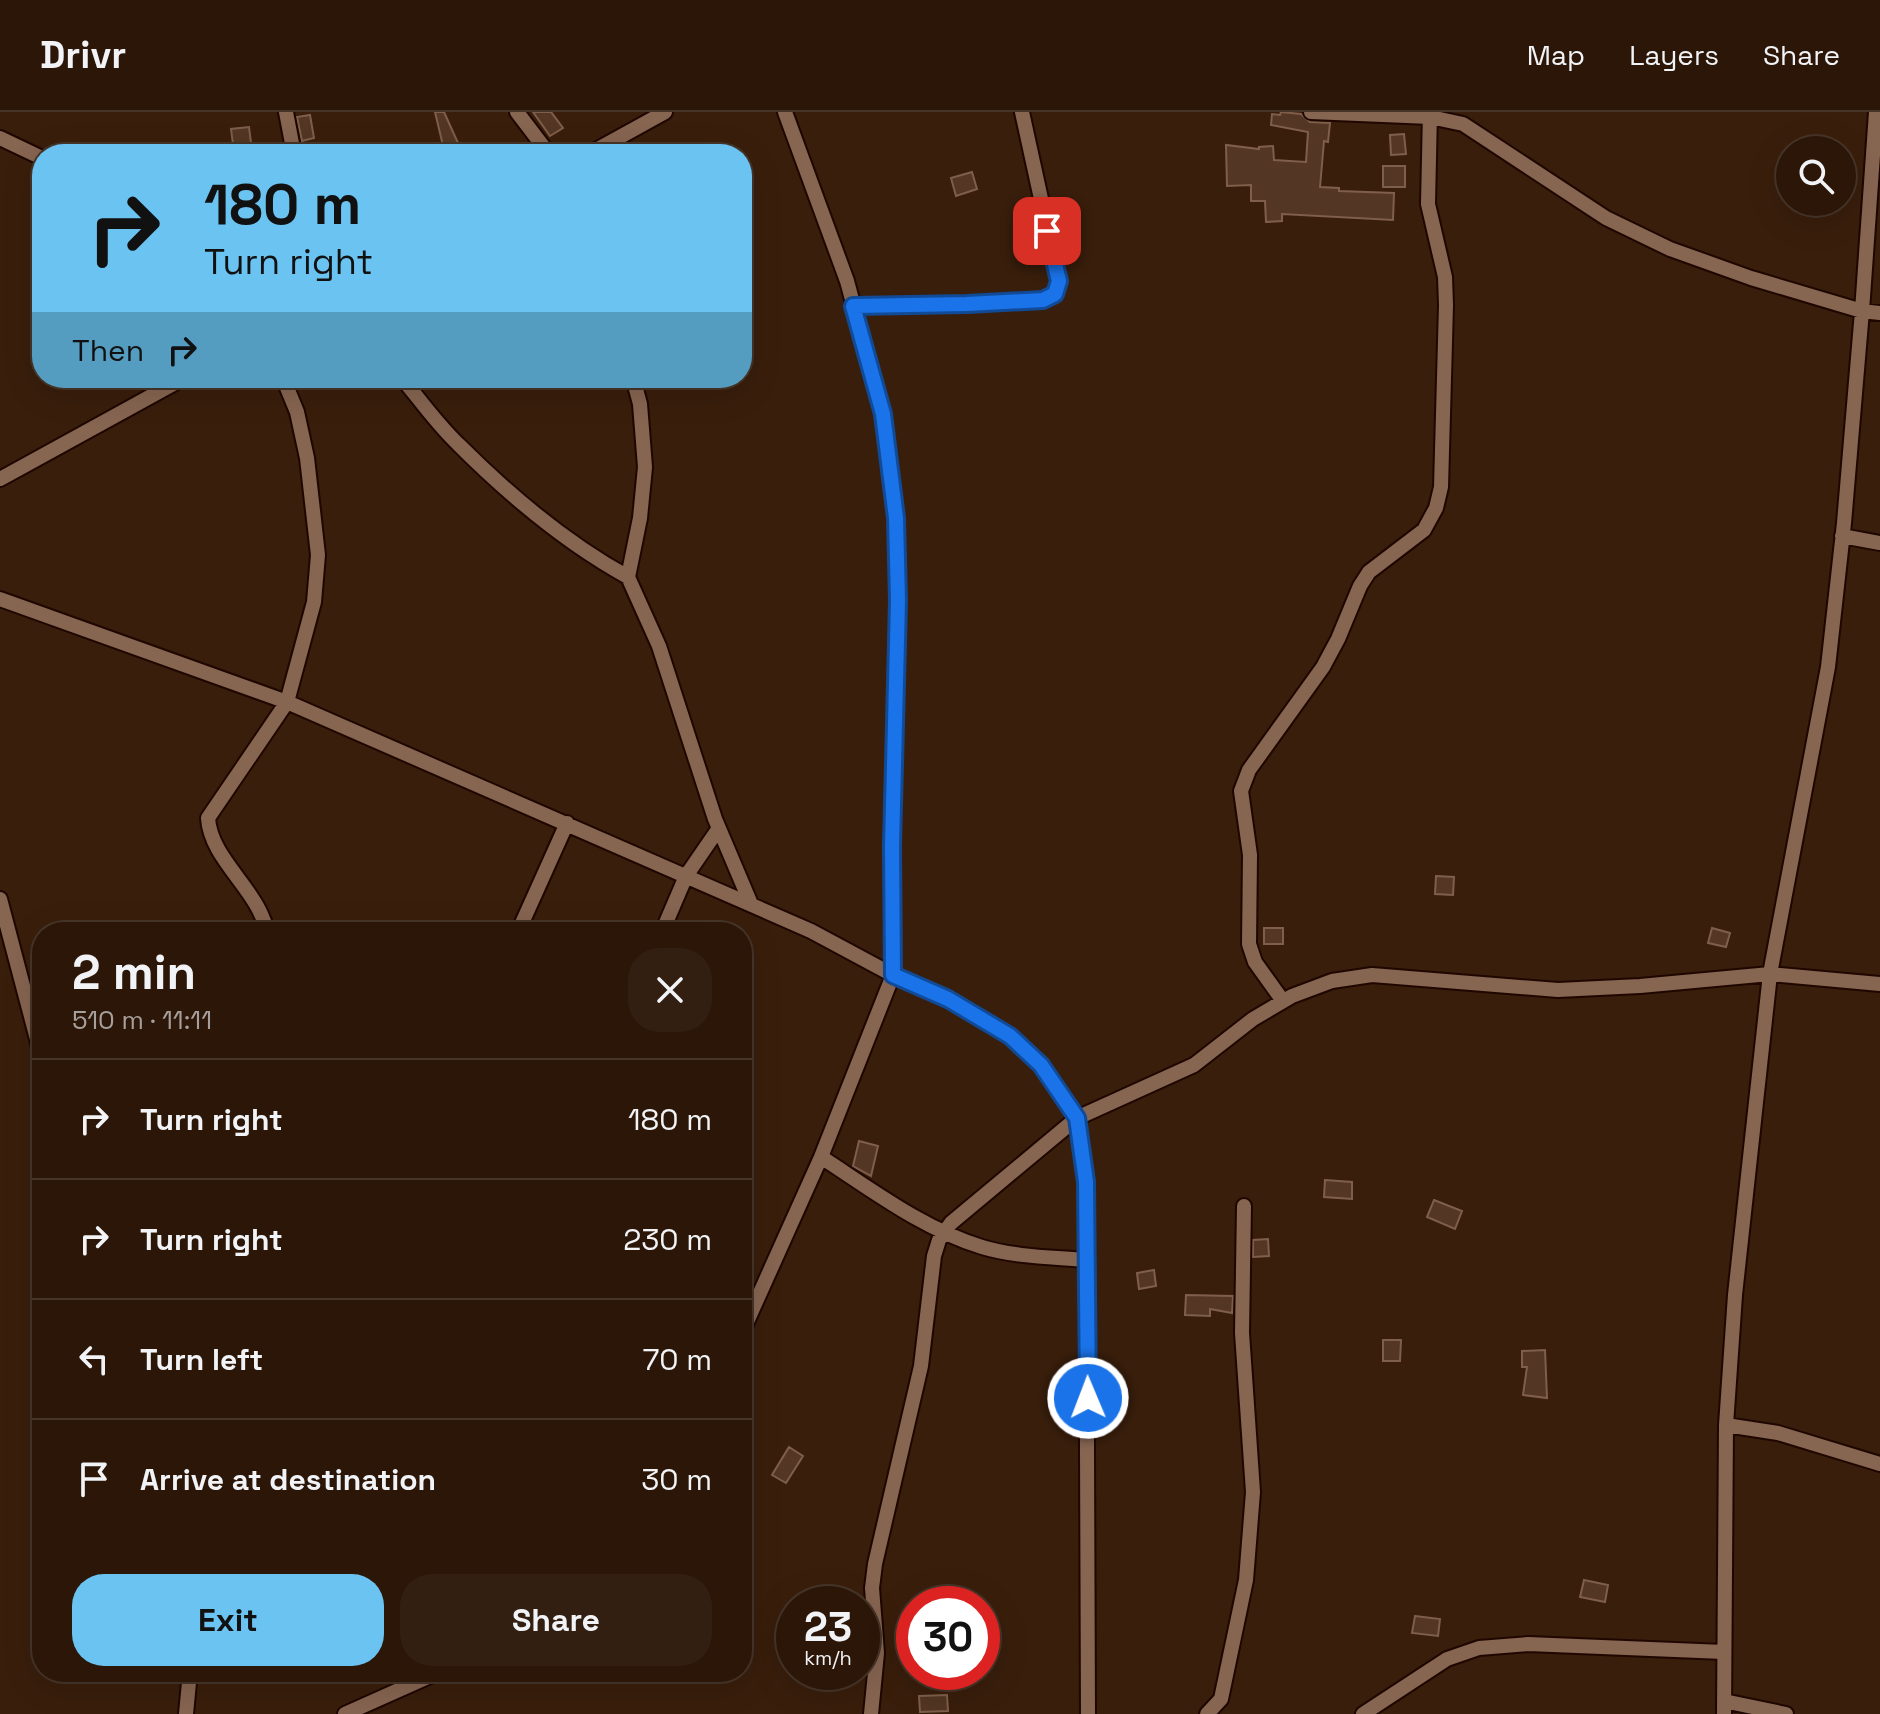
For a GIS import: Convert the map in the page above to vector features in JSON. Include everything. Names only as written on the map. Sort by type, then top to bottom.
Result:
[{"type":"street","points":[[286,112],[292,144]]},
{"type":"street","points":[[517,112],[541,144]]},
{"type":"street","points":[[607,144],[665,112]]},
{"type":"street","points":[[752,1312],[821,1157],[893,975],[892,844],[898,601],[896,518],[883,414],[853,306],[785,112]]},
{"type":"street","points":[[853,306],[1043,300],[1055,294],[1059,281],[1022,112]]},
{"type":"street","points":[[1311,112],[1430,115],[1463,124],[1606,218],[1670,249],[1751,278],[1862,311],[1880,313]]},
{"type":"street","points":[[1786,1714],[1724,1708],[1726,1425],[1735,1295],[1770,974],[1828,667],[1862,311],[1876,112]]},
{"type":"street","points":[[1283,1001],[1255,962],[1249,944],[1250,855],[1241,791],[1249,770],[1323,667],[1369,572],[1424,530],[1436,508],[1441,487],[1446,305],[1445,277],[1428,204],[1430,115]]},
{"type":"street","points":[[0,138],[32,153]]},
{"type":"street","points":[[0,479],[166,388]]},
{"type":"street","points":[[264,922],[258,908],[214,842],[208,818],[287,702],[314,602],[318,555],[307,458],[297,412],[287,388]]},
{"type":"street","points":[[410,388],[456,443],[496,479],[561,534],[600,562],[628,577]]},
{"type":"street","points":[[636,388],[640,404],[645,467],[640,518],[628,577],[659,646],[719,828],[751,904]]},
{"type":"street","points":[[1842,536],[1880,543]]},
{"type":"street","points":[[0,599],[287,702],[751,904],[948,999],[1010,1036],[1041,1065],[1077,1118],[1086,1182],[1088,1714]]},
{"type":"street","points":[[522,922],[567,823]]},
{"type":"street","points":[[666,922],[686,876],[719,828]]},
{"type":"street","points":[[0,899],[32,1020]]},
{"type":"street","points":[[871,1714],[877,1653],[872,1588],[875,1564],[921,1366],[934,1256],[951,1223],[1077,1118],[1194,1065],[1253,1019],[1283,1001],[1332,981],[1372,975],[1558,990],[1770,974],[1880,984]]},
{"type":"street","points":[[821,1157],[944,1233],[1014,1254],[1086,1260]]},
{"type":"street","points":[[1207,1714],[1221,1699],[1249,1558],[1253,1492],[1242,1333],[1244,1206]]},
{"type":"street","points":[[1726,1425],[1778,1433],[1880,1464]]},
{"type":"street","points":[[1363,1714],[1447,1659],[1479,1648],[1528,1644],[1724,1652]]},
{"type":"street","points":[[186,1714],[189,1682]]},
{"type":"street","points":[[345,1714],[417,1682]]},
{"type":"building","points":[[435,112],[444,112],[458,144],[443,144]]},
{"type":"building","points":[[533,112],[551,112],[563,128],[550,136]]},
{"type":"building","points":[[1281,112],[1301,114],[1310,122],[1330,123],[1328,142],[1324,141],[1320,187],[1339,188],[1339,191],[1394,193],[1393,220],[1282,214],[1282,221],[1266,222],[1265,201],[1251,201],[1251,185],[1227,186],[1226,145],[1259,149],[1273,146],[1274,160],[1306,162],[1308,132],[1271,125],[1272,114],[1280,115]]},
{"type":"building","points":[[310,115],[314,138],[302,141],[297,117]]},
{"type":"building","points":[[249,127],[251,144],[233,144],[231,129]]},
{"type":"building","points":[[1404,134],[1406,154],[1391,155],[1390,135]]},
{"type":"building","points":[[1383,166],[1405,166],[1405,187],[1383,187]]},
{"type":"building","points":[[972,172],[977,189],[956,196],[951,178]]},
{"type":"building","points":[[1436,876],[1454,877],[1453,895],[1435,894]]},
{"type":"building","points":[[1264,928],[1283,928],[1283,944],[1264,944]]},
{"type":"building","points":[[1712,928],[1730,933],[1726,947],[1708,943]]},
{"type":"building","points":[[859,1141],[878,1146],[871,1176],[853,1166]]},
{"type":"building","points":[[1325,1180],[1352,1182],[1352,1199],[1324,1197]]},
{"type":"building","points":[[1434,1200],[1462,1211],[1455,1229],[1427,1217]]},
{"type":"building","points":[[1268,1239],[1269,1256],[1253,1257],[1253,1240]]},
{"type":"building","points":[[1154,1270],[1156,1286],[1139,1289],[1137,1273]]},
{"type":"building","points":[[1186,1295],[1233,1296],[1232,1313],[1210,1309],[1210,1316],[1185,1315]]},
{"type":"building","points":[[1383,1340],[1401,1340],[1400,1361],[1383,1361]]},
{"type":"building","points":[[1545,1350],[1547,1398],[1523,1395],[1527,1367],[1522,1367],[1522,1351]]},
{"type":"building","points":[[789,1447],[803,1456],[786,1483],[772,1475]]},
{"type":"building","points":[[1584,1580],[1608,1585],[1605,1602],[1580,1597]]},
{"type":"building","points":[[1415,1616],[1440,1619],[1438,1636],[1412,1633]]},
{"type":"building","points":[[947,1695],[948,1711],[920,1712],[919,1696]]},
{"type":"route","points":[[1047,231],[1059,281],[1055,294],[1043,300],[853,306],[883,414],[896,518],[898,601],[892,846],[893,975],[948,999],[1010,1036],[1041,1065],[1077,1118],[1086,1182],[1088,1398]]}]
